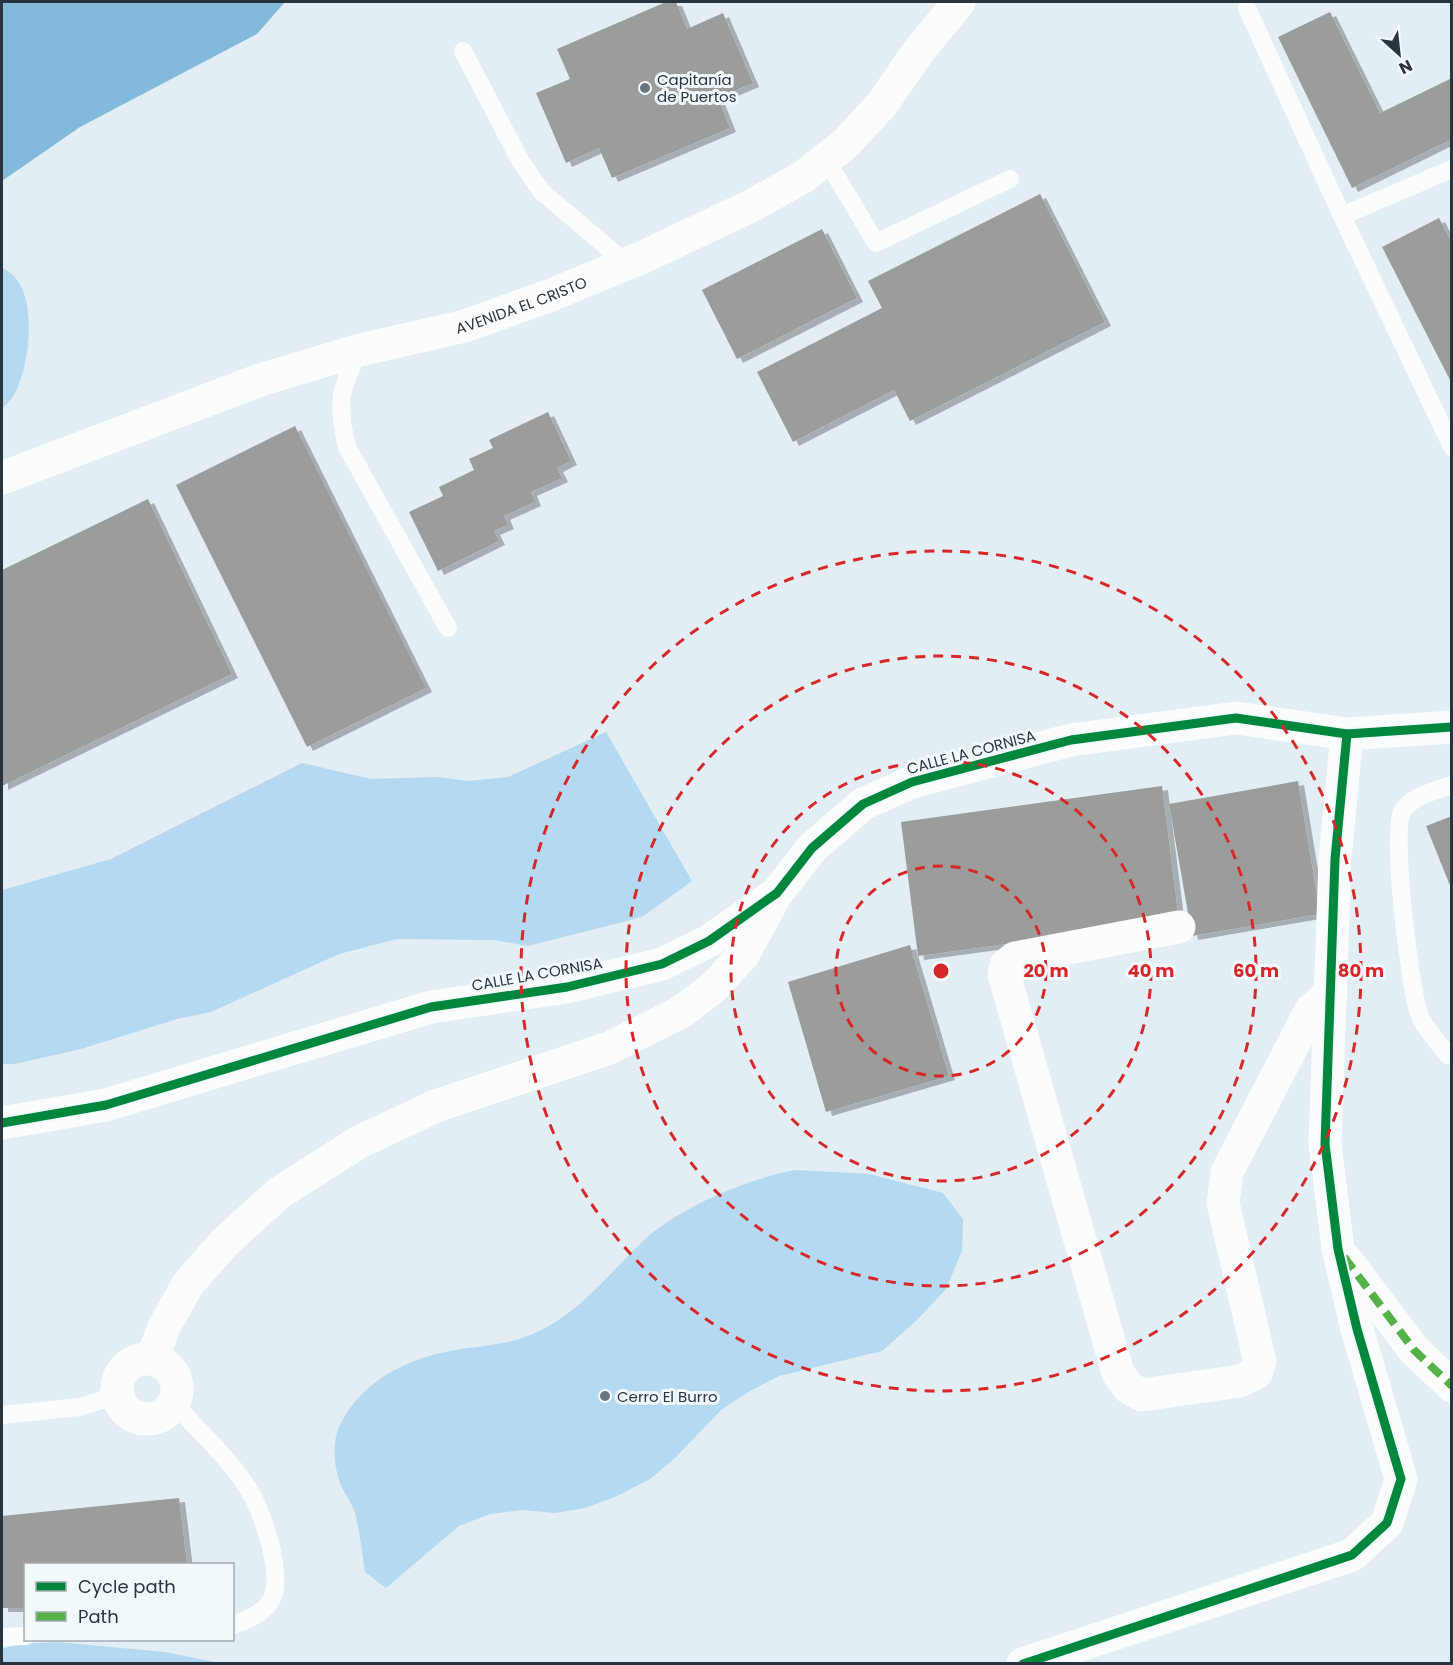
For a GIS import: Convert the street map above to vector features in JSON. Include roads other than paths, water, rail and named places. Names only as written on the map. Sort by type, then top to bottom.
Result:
[{"type":"street","name":"AVENIDA EL CRISTO","points":[[2,478],[260,380],[360,350],[465,326],[551,295],[751,206],[803,177],[845,144],[882,104],[918,52],[959,2]]},
{"type":"street","name":"CALLE LA CORNISA","points":[[3,1123],[106,1105],[431,1006],[567,987],[662,964],[709,941],[777,893],[812,848],[863,804],[912,782],[1071,741],[1236,718],[1347,734],[1452,727]]},
{"type":"street","points":[[1023,1664],[1352,1555],[1387,1523],[1401,1479],[1357,1329],[1338,1249],[1325,1144],[1326,1060],[1331,993],[1335,859],[1347,734]]},
{"type":"street","points":[[153,1359],[164,1327],[188,1284],[225,1242],[279,1193],[359,1142],[436,1106],[530,1072],[609,1048],[681,1012],[714,987],[743,955],[777,893]]},
{"type":"street","points":[[1179,927],[1015,958],[1006,965],[1004,974],[1118,1373],[1129,1388],[1142,1395],[1240,1381],[1256,1373],[1260,1362],[1223,1203],[1227,1172],[1311,1010],[1331,993]]},
{"type":"street","points":[[1338,1249],[1414,1350],[1452,1386]]},
{"type":"street","points":[[153,1359],[162,1362],[175,1376],[178,1385],[174,1404],[161,1417],[143,1419],[126,1411],[117,1395],[118,1380],[126,1368],[138,1360],[153,1359]]},
{"type":"lane","points":[[1247,8],[1342,216],[1452,447]]},
{"type":"lane","points":[[463,51],[520,162],[542,192],[626,263]]},
{"type":"lane","points":[[826,159],[876,243],[1010,179]]},
{"type":"lane","points":[[1342,216],[1452,169]]},
{"type":"lane","points":[[360,350],[341,387],[340,418],[347,447],[448,628]]},
{"type":"lane","points":[[1452,785],[1417,797],[1402,811],[1399,833],[1405,934],[1419,1015],[1448,1055],[1452,1056]]},
{"type":"lane","points":[[2,1415],[80,1407],[117,1395]]},
{"type":"lane","points":[[174,1404],[228,1463],[253,1498],[269,1539],[274,1593],[265,1608],[248,1620],[234,1624]]},
{"type":"lane","points":[[2,1637],[24,1636]]},
{"type":"place","name":"Capitanía de Puertos","points":[[645,88]]},
{"type":"place","name":"Cerro El Burro","points":[[605,1396]]}]
